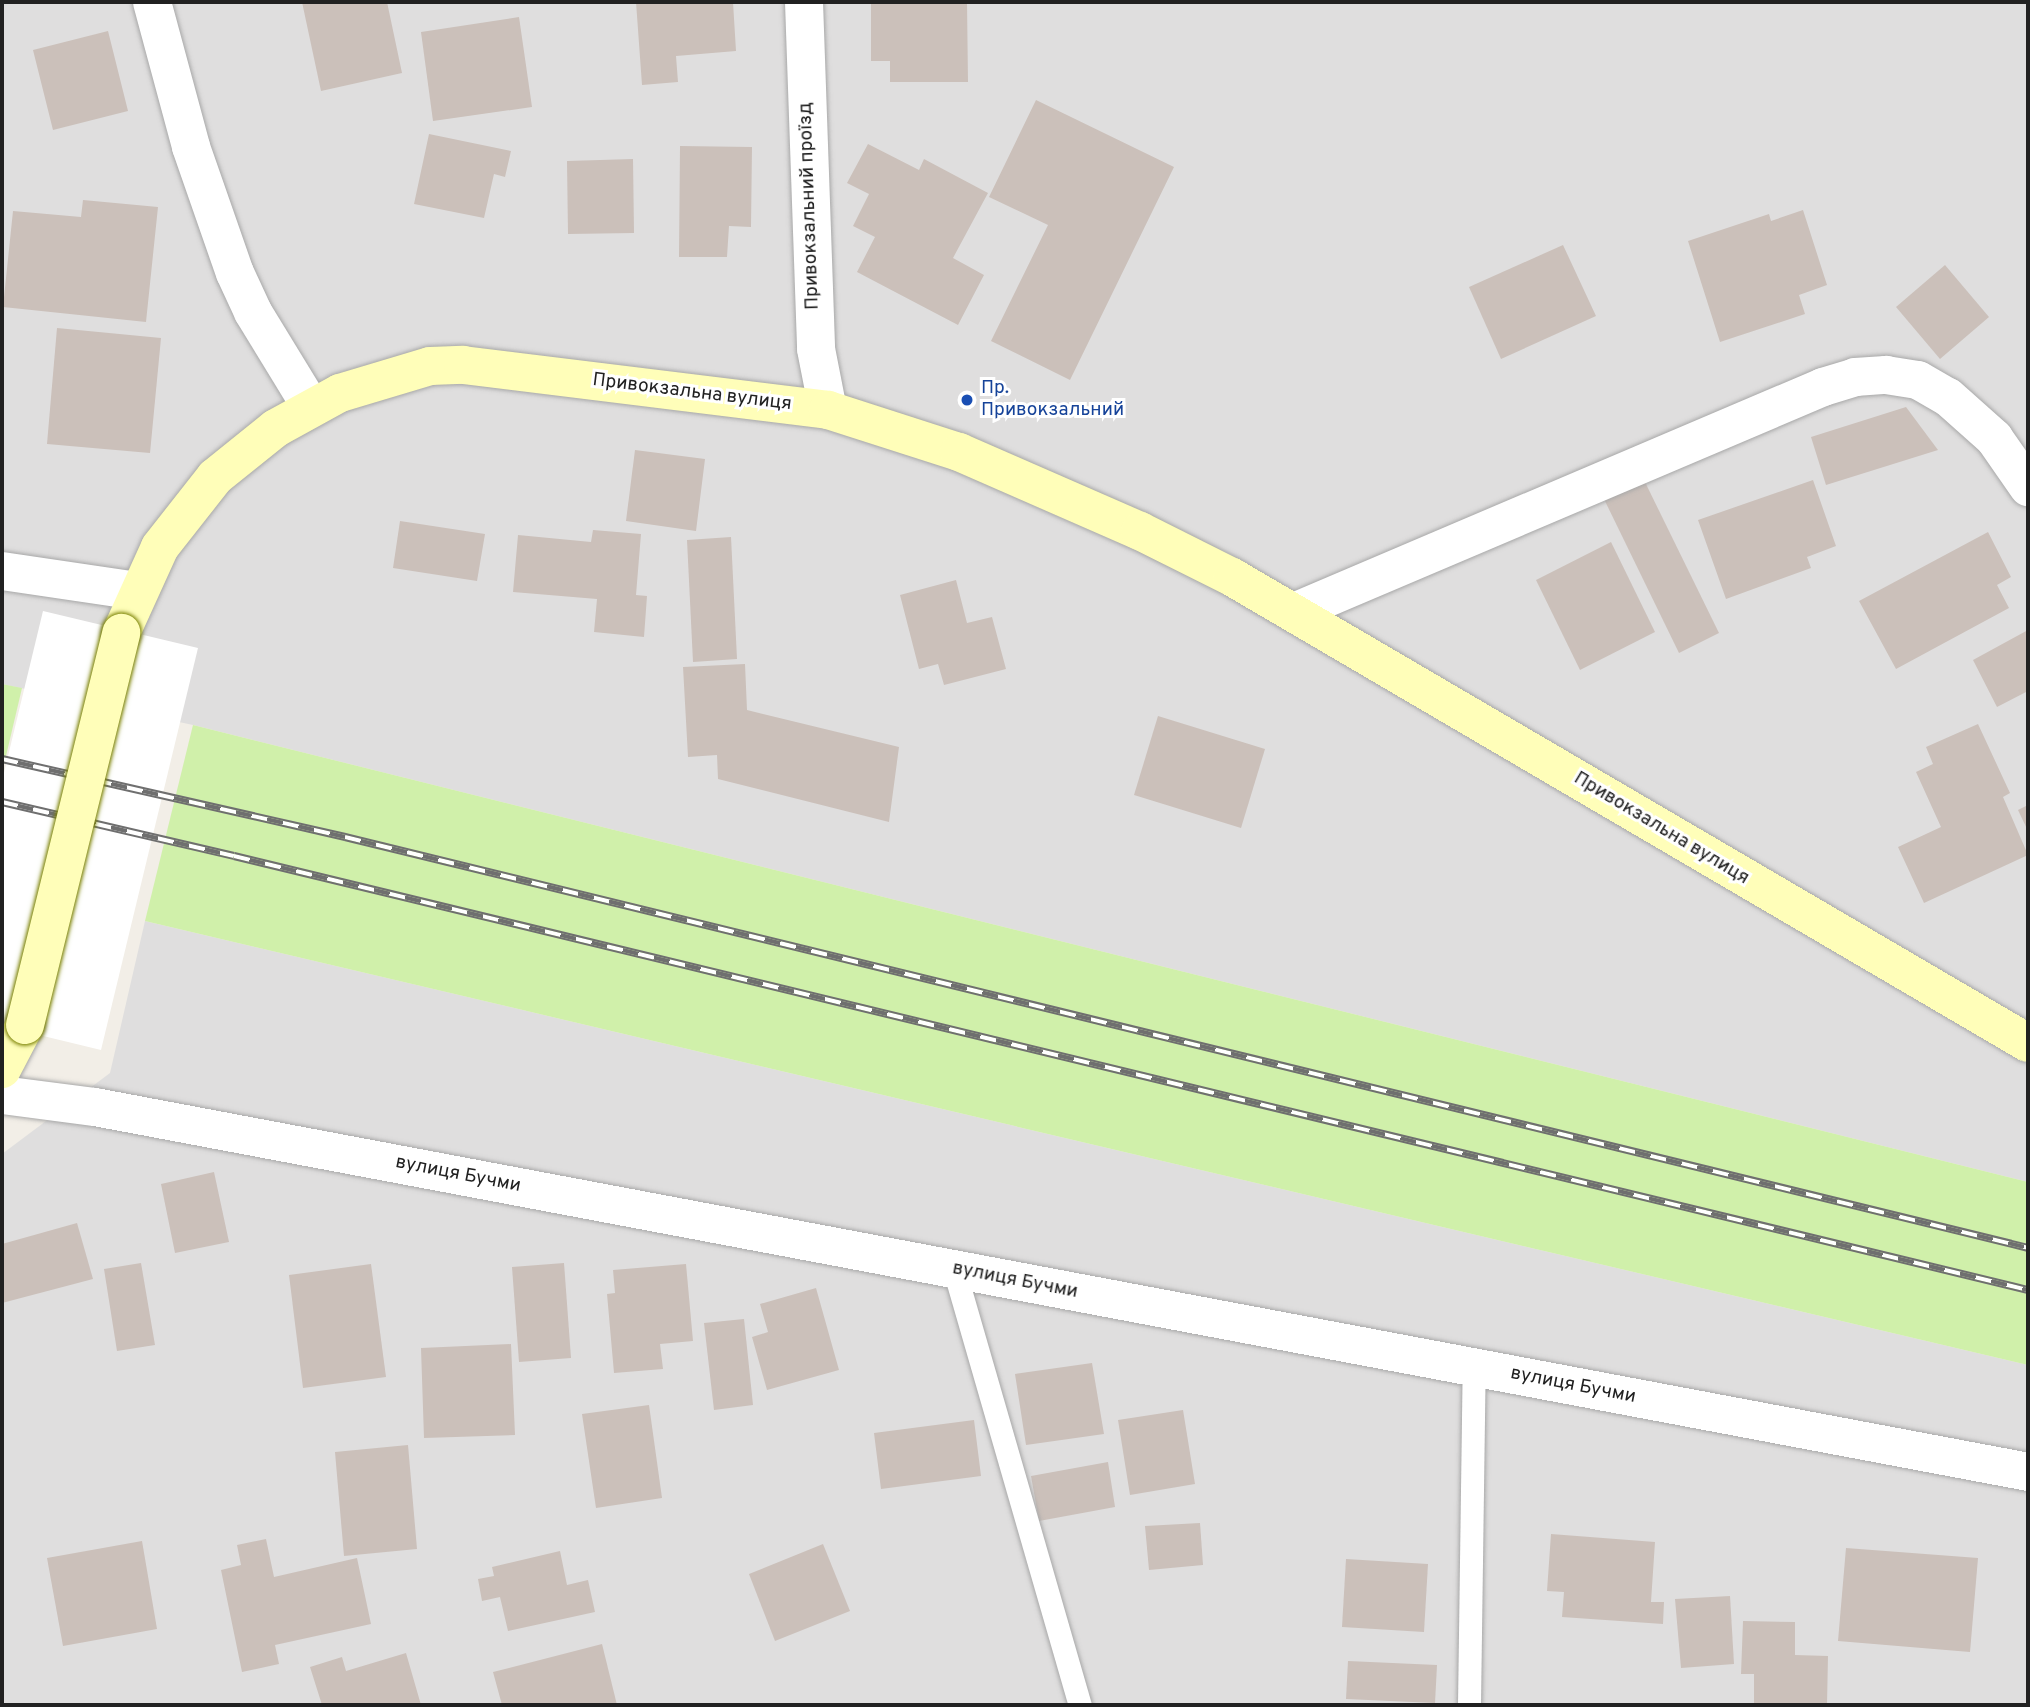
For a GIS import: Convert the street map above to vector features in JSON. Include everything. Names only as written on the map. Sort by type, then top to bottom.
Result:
[{"type":"street","points":[[152,2],[191,146],[235,273],[253,312],[311,407]]},
{"type":"street","name":"Привокзальний проїзд","points":[[804,2],[802,8],[816,349],[828,410]]},
{"type":"street","name":"Привокзальна вулиця","points":[[2,1069],[25,1025],[121,634],[160,547],[215,477],[243,452],[311,407],[340,393],[396,375],[430,366],[463,365],[828,410],[959,452],[1163,542],[1294,612],[2028,1044]]},
{"type":"street","points":[[1294,612],[1823,387],[1855,377],[1886,375],[1918,380],[1948,397],[1994,438],[2028,486]]},
{"type":"street","points":[[2,571],[138,591]]},
{"type":"street","name":"вулиця Бучми","points":[[2,1095],[109,1109],[2028,1472]]},
{"type":"lane","points":[[954,1269],[1080,1705]]},
{"type":"lane","points":[[1469,1705],[1474,1367]]},
{"type":"shaded area","points":[[2,2],[2028,2],[2028,1182],[193,725],[2,684]]},
{"type":"shaded area","points":[[145,921],[2028,1365],[2028,1705],[2,1705],[2,1154],[110,1073]]},
{"type":"green space","points":[[2,684],[22,688],[2,773]]},
{"type":"green space","points":[[193,725],[2028,1182],[2028,1365],[145,921]]},
{"type":"pier","points":[[43,611],[198,648],[101,1050],[2,1026],[2,781]]},
{"type":"building","points":[[302,2],[387,2],[402,73],[321,91]]},
{"type":"building","points":[[636,2],[733,2],[736,51],[676,56],[678,82],[642,85]]},
{"type":"building","points":[[871,2],[967,2],[968,82],[890,82],[890,61],[871,61]]},
{"type":"building","points":[[519,17],[532,107],[433,121],[421,32]]},
{"type":"building","points":[[108,31],[128,111],[53,130],[33,50]]},
{"type":"building","points":[[1036,100],[1174,167],[1070,380],[991,341],[1048,225],[989,197]]},
{"type":"building","points":[[429,134],[511,151],[505,177],[494,174],[484,218],[414,204]]},
{"type":"building","points":[[868,144],[919,170],[924,159],[988,193],[953,258],[984,275],[958,325],[857,272],[875,237],[853,226],[869,194],[847,183]]},
{"type":"building","points":[[680,146],[752,147],[751,227],[729,226],[727,257],[679,257]]},
{"type":"building","points":[[633,159],[634,233],[568,234],[567,161]]},
{"type":"building","points":[[83,200],[158,207],[146,322],[3,307],[13,211],[81,217]]},
{"type":"building","points":[[1803,210],[1827,285],[1799,295],[1805,314],[1720,342],[1688,241],[1769,214],[1771,221]]},
{"type":"building","points":[[1563,245],[1596,316],[1501,359],[1469,287]]},
{"type":"building","points":[[1945,265],[1989,317],[1940,359],[1896,307]]},
{"type":"building","points":[[57,328],[161,338],[150,453],[47,444]]},
{"type":"building","points":[[1906,407],[1938,450],[1826,485],[1811,437]]},
{"type":"building","points":[[635,450],[705,459],[696,531],[626,521]]},
{"type":"building","points":[[1643,478],[1719,633],[1679,653],[1603,497]]},
{"type":"building","points":[[1813,480],[1836,546],[1807,557],[1811,568],[1726,599],[1698,520]]},
{"type":"building","points":[[400,521],[485,534],[477,581],[393,568]]},
{"type":"building","points":[[593,530],[641,534],[636,595],[647,596],[644,637],[594,632],[597,599],[513,592],[518,535],[591,542]]},
{"type":"building","points":[[1988,532],[2011,577],[1997,585],[2009,608],[1896,669],[1859,601]]},
{"type":"building","points":[[731,537],[737,659],[693,662],[687,540]]},
{"type":"building","points":[[1611,542],[1655,632],[1580,670],[1536,580]]},
{"type":"building","points":[[956,580],[967,623],[992,617],[1006,669],[944,685],[938,664],[919,669],[900,595]]},
{"type":"building","points":[[2028,630],[2028,691],[1997,707],[1973,660]]},
{"type":"building","points":[[745,664],[747,710],[899,747],[889,822],[718,779],[717,755],[688,757],[683,667]]},
{"type":"building","points":[[1158,716],[1265,749],[1241,828],[1134,795]]},
{"type":"building","points":[[1978,724],[2010,793],[2003,797],[2028,855],[1924,903],[1898,847],[1941,827],[1916,772],[1933,764],[1926,747]]},
{"type":"building","points":[[2028,805],[2028,831],[2018,810]]},
{"type":"building","points":[[214,1172],[229,1242],[175,1253],[161,1184]]},
{"type":"building","points":[[77,1223],[93,1279],[2,1303],[2,1244]]},
{"type":"building","points":[[141,1263],[155,1345],[117,1351],[104,1269]]},
{"type":"building","points":[[564,1263],[571,1358],[519,1362],[512,1267]]},
{"type":"building","points":[[371,1264],[386,1377],[303,1388],[289,1275]]},
{"type":"building","points":[[686,1264],[693,1341],[660,1344],[663,1369],[614,1373],[607,1294],[615,1293],[613,1270]]},
{"type":"building","points":[[816,1288],[839,1370],[767,1390],[752,1337],[768,1332],[760,1304]]},
{"type":"building","points":[[744,1319],[753,1405],[714,1410],[704,1323]]},
{"type":"building","points":[[511,1344],[515,1435],[424,1438],[421,1348]]},
{"type":"building","points":[[1092,1363],[1104,1434],[1026,1445],[1015,1374]]},
{"type":"building","points":[[649,1405],[662,1498],[596,1508],[582,1414]]},
{"type":"building","points":[[1183,1410],[1195,1484],[1130,1495],[1118,1420]]},
{"type":"building","points":[[974,1420],[981,1476],[881,1489],[874,1433]]},
{"type":"building","points":[[408,1445],[417,1549],[344,1556],[335,1452]]},
{"type":"building","points":[[1108,1462],[1115,1507],[1039,1521],[1031,1476]]},
{"type":"building","points":[[1200,1523],[1203,1565],[1149,1570],[1145,1526]]},
{"type":"building","points":[[1551,1534],[1655,1542],[1651,1602],[1664,1602],[1663,1624],[1562,1617],[1564,1592],[1547,1591]]},
{"type":"building","points":[[266,1539],[274,1577],[357,1558],[371,1624],[275,1645],[279,1664],[242,1672],[221,1570],[241,1565],[237,1545]]},
{"type":"building","points":[[142,1541],[157,1629],[63,1646],[47,1558]]},
{"type":"building","points":[[823,1544],[850,1611],[775,1641],[749,1574]]},
{"type":"building","points":[[1846,1548],[1978,1558],[1970,1652],[1838,1641]]},
{"type":"building","points":[[560,1551],[567,1585],[588,1580],[595,1612],[508,1631],[500,1597],[482,1601],[478,1579],[494,1576],[492,1567]]},
{"type":"building","points":[[1346,1559],[1428,1564],[1424,1632],[1342,1627]]},
{"type":"building","points":[[1730,1596],[1734,1664],[1681,1668],[1675,1599]]},
{"type":"building","points":[[1743,1621],[1795,1622],[1795,1655],[1828,1656],[1827,1705],[1754,1705],[1754,1674],[1741,1674]]},
{"type":"building","points":[[602,1644],[617,1705],[502,1705],[493,1672]]},
{"type":"building","points":[[406,1653],[421,1705],[322,1705],[310,1667],[342,1657],[346,1671]]},
{"type":"building","points":[[1348,1661],[1437,1665],[1435,1703],[1346,1699]]},
{"type":"railway","points":[[2,759],[345,837],[2028,1248]]},
{"type":"railway","points":[[2,802],[2028,1290]]},
{"type":"place","name":"Пр. Привокзальний","points":[[967,400]]}]
